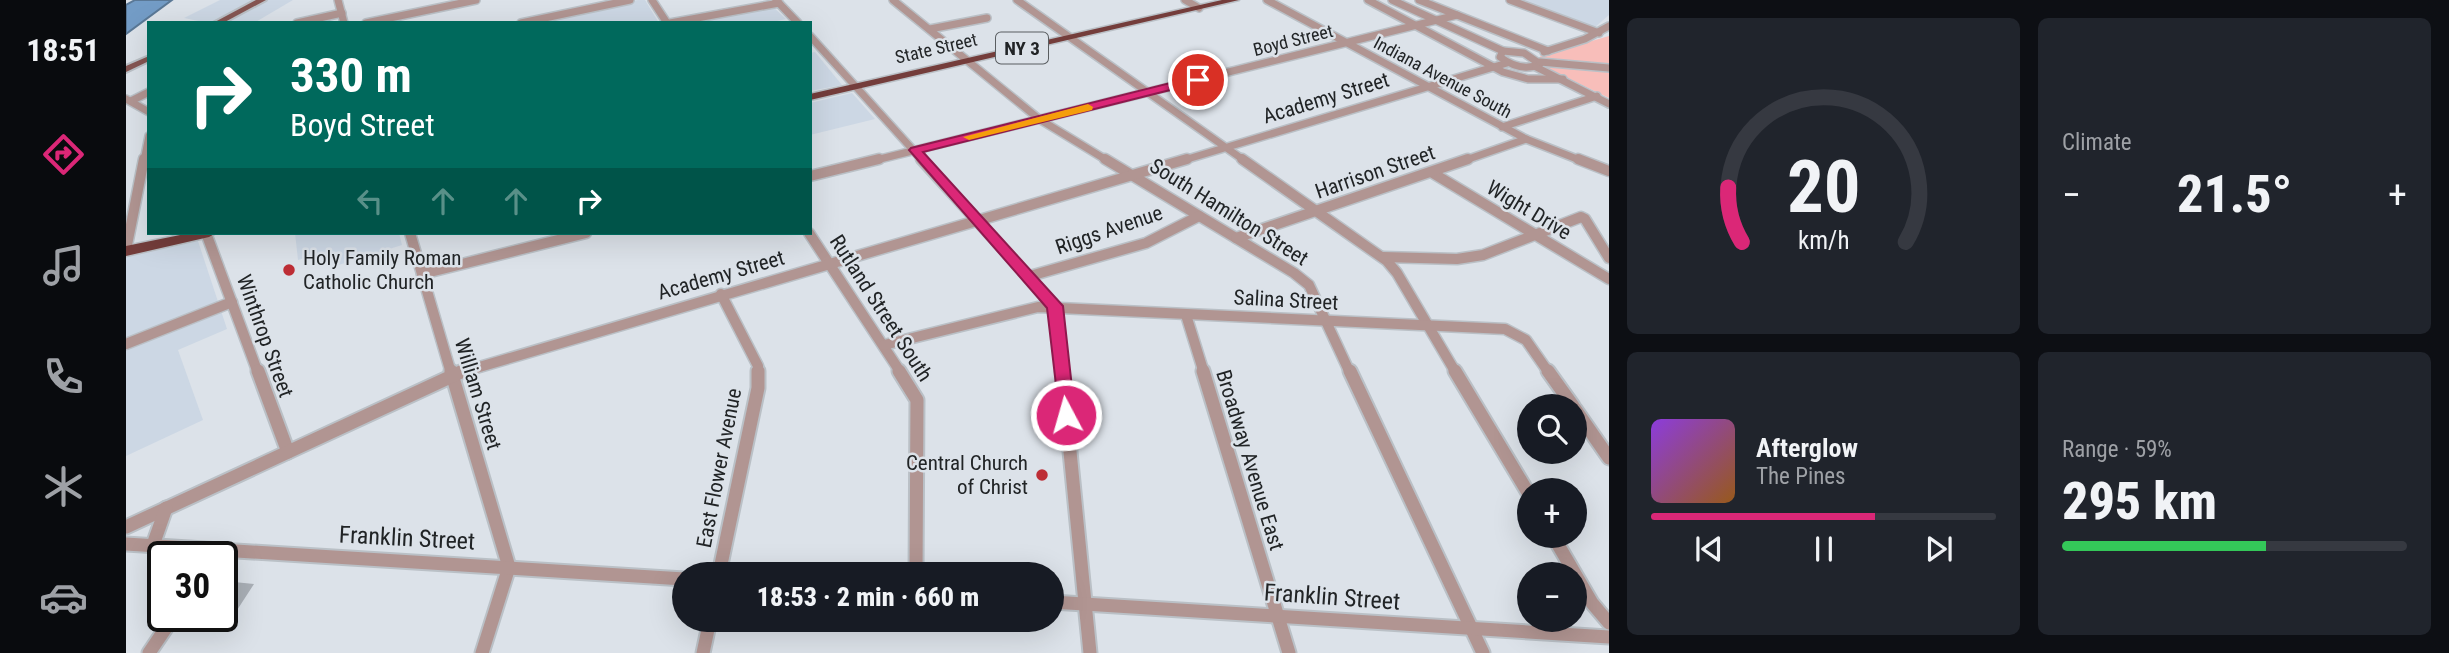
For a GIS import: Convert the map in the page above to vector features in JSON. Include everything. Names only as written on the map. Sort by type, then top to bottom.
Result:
[{"type":"highway","name":"State Street","points":[[812,97],[1234,0]]},
{"type":"highway","points":[[126,251],[199,235]]},
{"type":"main road","points":[[221,21],[262,0]]},
{"type":"main road","points":[[126,69],[147,59]]},
{"type":"street","points":[[338,0],[344,21]]},
{"type":"street","points":[[376,21],[476,0]]},
{"type":"street","points":[[530,21],[630,0]]},
{"type":"street","points":[[652,0],[667,21]]},
{"type":"street","name":"South Hamilton Street","points":[[893,0],[1039,119],[1309,285],[1483,653]]},
{"type":"street","points":[[1017,0],[1382,257],[1397,273],[1519,478]]},
{"type":"street","points":[[1185,0],[1199,8]]},
{"type":"street","name":"Indiana Avenue South","points":[[1267,0],[1526,139],[1609,171]]},
{"type":"street","points":[[1367,0],[1493,68],[1528,79],[1563,79]]},
{"type":"street","points":[[1392,0],[1503,51],[1530,55],[1599,33],[1609,26]]},
{"type":"street","points":[[1419,0],[1548,51]]},
{"type":"street","points":[[1510,0],[1599,33]]},
{"type":"street","points":[[678,21],[778,1],[795,21]]},
{"type":"street","points":[[306,21],[342,13]]},
{"type":"street","name":"Boyd Street","points":[[812,176],[1457,15]]},
{"type":"street","points":[[930,29],[987,18]]},
{"type":"street","points":[[812,38],[1055,306],[1090,653]]},
{"type":"street","points":[[1503,51],[1500,57],[1507,63],[1525,68],[1538,65],[1609,68]]},
{"type":"street","points":[[1530,55],[1538,65],[1609,104]]},
{"type":"street","name":"Academy Street","points":[[126,527],[453,375],[1507,63]]},
{"type":"street","points":[[128,100],[147,93]]},
{"type":"street","points":[[1503,127],[1597,96]]},
{"type":"street","points":[[128,100],[147,110]]},
{"type":"street","name":"Harrison Street","points":[[1236,238],[1526,139]]},
{"type":"street","points":[[126,251],[147,146]]},
{"type":"street","name":"Wight Drive","points":[[1431,172],[1609,279]]},
{"type":"street","name":"Riggs Avenue","points":[[1030,276],[1146,243],[1199,216]]},
{"type":"street","points":[[1382,257],[1465,258],[1483,255],[1581,217],[1585,219],[1609,258]]},
{"type":"street","name":"Winthrop Street","points":[[209,235],[288,452]]},
{"type":"street","name":"William Street","points":[[411,235],[509,567]]},
{"type":"street","points":[[422,274],[578,235]]},
{"type":"street","name":"Rutland Street South","points":[[810,235],[884,345],[917,400],[916,562]]},
{"type":"street","name":"East Flower Avenue","points":[[721,294],[758,366],[758,388],[722,562]]},
{"type":"street","points":[[126,344],[232,302]]},
{"type":"street","name":"Salina Street","points":[[884,345],[1038,307],[1055,306],[1186,315],[1505,329],[1526,340],[1564,394]]},
{"type":"street","name":"Broadway Avenue East","points":[[1186,315],[1289,653]]},
{"type":"street","points":[[1587,427],[1609,458]]},
{"type":"street","points":[[154,541],[166,508]]},
{"type":"street","name":"Franklin Street","points":[[126,544],[147,545]]},
{"type":"street","points":[[1560,548],[1592,603],[1609,623]]},
{"type":"street","name":"Franklin Street","points":[[238,554],[672,578]]},
{"type":"street","points":[[482,653],[509,567]]},
{"type":"street","name":"Franklin Street","points":[[1064,603],[1609,637]]},
{"type":"street","points":[[149,653],[163,632]]},
{"type":"street","points":[[703,653],[707,632]]},
{"type":"shaded area","points":[[220,0],[293,0],[257,21],[198,21],[184,18]]},
{"type":"shaded area","points":[[645,0],[658,21],[539,21]]},
{"type":"shaded area","points":[[1517,0],[1609,0],[1609,15],[1594,28]]},
{"type":"shaded area","points":[[771,5],[786,19],[777,21],[688,21]]},
{"type":"shaded area","points":[[1609,36],[1609,98],[1547,68],[1540,56]]},
{"type":"shaded area","points":[[815,52],[842,85],[812,91],[812,53]]},
{"type":"shaded area","points":[[852,93],[875,119],[812,135],[812,103]]},
{"type":"shaded area","points":[[295,235],[400,235],[402,245],[332,267],[330,251],[298,260]]},
{"type":"shaded area","points":[[198,241],[227,329],[178,350],[203,420],[126,456],[126,257]]},
{"type":"water","points":[[135,0],[172,0],[126,34],[126,5]]},
{"type":"building","points":[[238,582],[254,584],[238,609]]},
{"type":"slow traffic","points":[[969,137],[1088,107]]},
{"type":"place","name":"Holy Family Roman Catholic Church","points":[[289,270]]},
{"type":"place","name":"Central Church of Christ","points":[[1042,475]]},
{"type":"route","points":[[1066,415],[1055,306],[915,150],[1198,80]]}]
